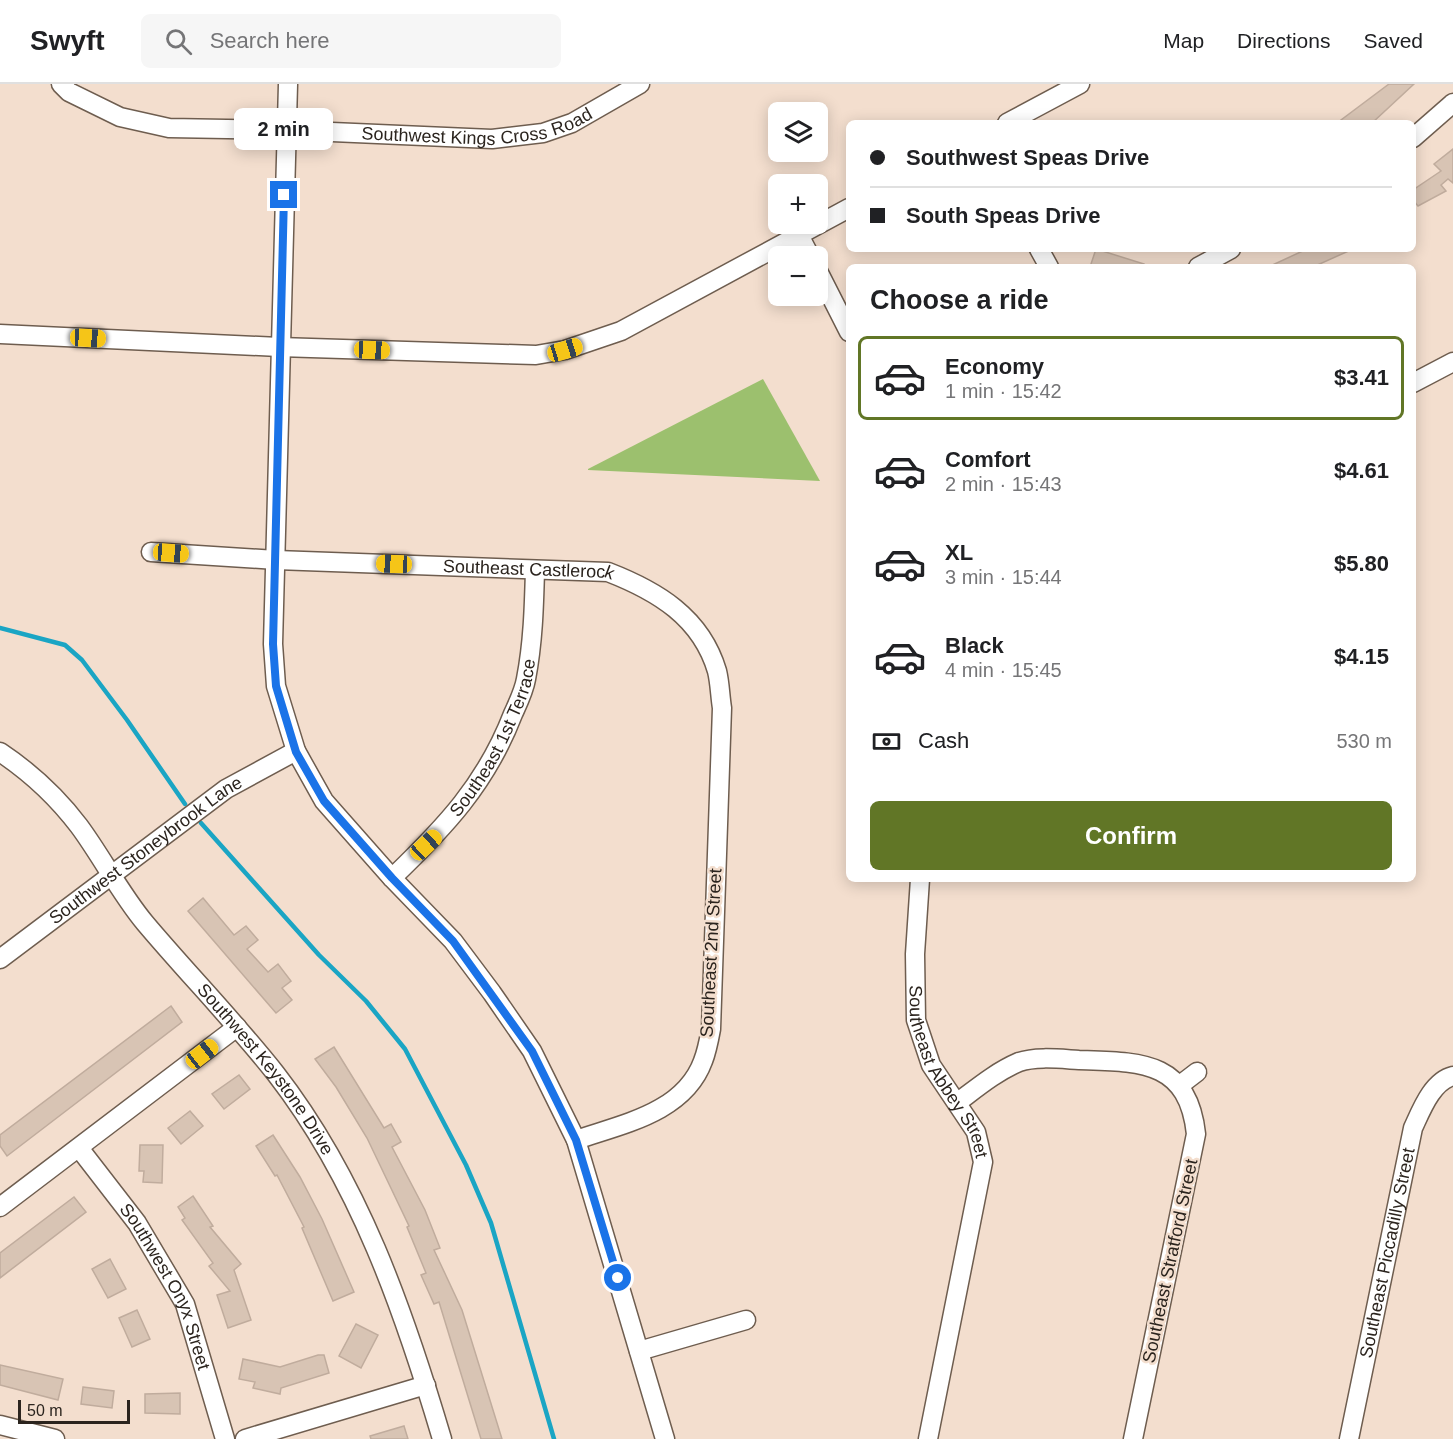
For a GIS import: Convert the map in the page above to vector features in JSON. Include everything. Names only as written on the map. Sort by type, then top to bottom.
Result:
[{"type":"street","name":"Southwest Kings Cross Road","points":[[61,84],[95,106],[143,124],[169,128],[286,130],[492,139],[543,133],[572,123],[640,84]]},
{"type":"street","points":[[288,84],[279,347],[273,644],[276,686],[296,752],[324,801],[392,878],[453,941],[532,1051],[576,1140],[665,1439]]},
{"type":"street","points":[[1013,120],[1080,84]]},
{"type":"street","points":[[1416,135],[1453,103]]},
{"type":"street","points":[[0,321],[8,334],[279,347],[536,355],[565,350],[621,331],[846,210]]},
{"type":"street","points":[[799,235],[805,246]]},
{"type":"street","points":[[1204,264],[1226,252]]},
{"type":"street","points":[[828,291],[846,326]]},
{"type":"street","points":[[1416,381],[1453,362]]},
{"type":"street","name":"Southeast Castlerock","points":[[151,552],[276,560],[608,572],[638,584],[671,603],[708,647],[720,689]]},
{"type":"street","name":"Southeast 1st Terrace","points":[[392,878],[444,829],[467,801],[488,768],[507,731],[526,682],[533,635],[536,570]]},
{"type":"street","name":"Southeast 2nd Street","points":[[576,1140],[660,1110],[685,1091],[702,1063],[711,1029],[722,708],[720,689]]},
{"type":"street","name":"Southwest Keystone Drive","points":[[0,752],[23,767],[53,795],[79,826],[144,922],[277,1075],[319,1136],[362,1215],[400,1309],[442,1439]]},
{"type":"street","name":"Southwest Stoneybrook Lane","points":[[0,958],[226,789],[296,752]]},
{"type":"street","name":"Southeast Abbey Street","points":[[921,882],[915,954],[916,1020],[931,1065],[976,1132],[983,1162],[928,1439]]},
{"type":"street","points":[[0,1207],[237,1027]]},
{"type":"street","points":[[958,1102],[991,1077],[1022,1061],[1051,1059],[1128,1062],[1162,1071],[1180,1084],[1197,1072]]},
{"type":"street","name":"Southeast Piccadilly Street","points":[[1349,1439],[1413,1128],[1427,1098],[1450,1076]]},
{"type":"street","name":"Southeast Stratford Street","points":[[1133,1439],[1196,1134],[1194,1113],[1180,1084]]},
{"type":"street","name":"Southwest Onyx Street","points":[[79,1148],[137,1223],[185,1304],[225,1439]]},
{"type":"street","points":[[639,1351],[746,1320]]},
{"type":"street","points":[[246,1439],[426,1385]]},
{"type":"street","points":[[0,1425],[55,1439]]},
{"type":"green space","points":[[763,379],[820,481],[588,470],[588,469]]},
{"type":"building","points":[[1389,84],[1414,84],[1375,120],[1341,120]]},
{"type":"building","points":[[1453,149],[1453,183],[1448,179],[1441,185],[1446,191],[1418,206],[1416,188],[1441,171],[1434,164]]},
{"type":"building","points":[[1095,252],[1106,252],[1144,264],[1091,264]]},
{"type":"building","points":[[1300,252],[1346,252],[1320,264],[1274,264]]},
{"type":"building","points":[[203,898],[234,935],[246,926],[258,940],[247,949],[268,972],[278,964],[291,981],[282,988],[292,1000],[276,1013],[188,911]]},
{"type":"building","points":[[171,1006],[182,1022],[7,1156],[0,1146],[0,1135]]},
{"type":"building","points":[[334,1047],[384,1128],[391,1124],[401,1142],[392,1147],[425,1210],[440,1248],[434,1250],[462,1310],[502,1439],[481,1439],[439,1302],[434,1304],[421,1275],[426,1273],[407,1227],[409,1226],[367,1138],[336,1087],[315,1059]]},
{"type":"building","points":[[239,1075],[250,1089],[224,1109],[212,1094]]},
{"type":"building","points":[[190,1111],[203,1126],[181,1144],[168,1128]]},
{"type":"building","points":[[273,1135],[300,1177],[322,1219],[354,1292],[333,1301],[302,1228],[304,1227],[277,1175],[275,1176],[256,1146]]},
{"type":"building","points":[[140,1145],[163,1145],[162,1183],[143,1182],[144,1171],[139,1171]]},
{"type":"building","points":[[193,1196],[213,1226],[210,1227],[241,1264],[234,1270],[251,1320],[228,1328],[217,1295],[230,1291],[209,1266],[213,1263],[182,1220],[185,1218],[178,1207]]},
{"type":"building","points":[[74,1197],[86,1212],[0,1278],[0,1253]]},
{"type":"building","points":[[110,1259],[126,1289],[108,1298],[92,1269]]},
{"type":"building","points":[[137,1310],[150,1339],[132,1347],[119,1318]]},
{"type":"building","points":[[356,1324],[378,1335],[361,1368],[339,1356]]},
{"type":"building","points":[[324,1355],[329,1373],[281,1388],[280,1394],[253,1388],[255,1382],[239,1379],[243,1359],[280,1367]]},
{"type":"building","points":[[0,1365],[63,1379],[58,1400],[0,1385]]},
{"type":"building","points":[[83,1387],[114,1391],[112,1408],[81,1404]]},
{"type":"building","points":[[180,1393],[180,1414],[145,1413],[145,1394]]},
{"type":"building","points":[[404,1426],[408,1439],[371,1439],[370,1436]]},
{"type":"waterway","points":[[0,628],[65,645],[82,660],[185,804]]},
{"type":"waterway","points":[[201,823],[319,955],[366,1001],[405,1049],[466,1165],[491,1223],[554,1439]]},
{"type":"route","points":[[284,195],[273,644],[276,686],[296,752],[324,801],[392,878],[453,941],[532,1051],[576,1140],[618,1278]]}]
